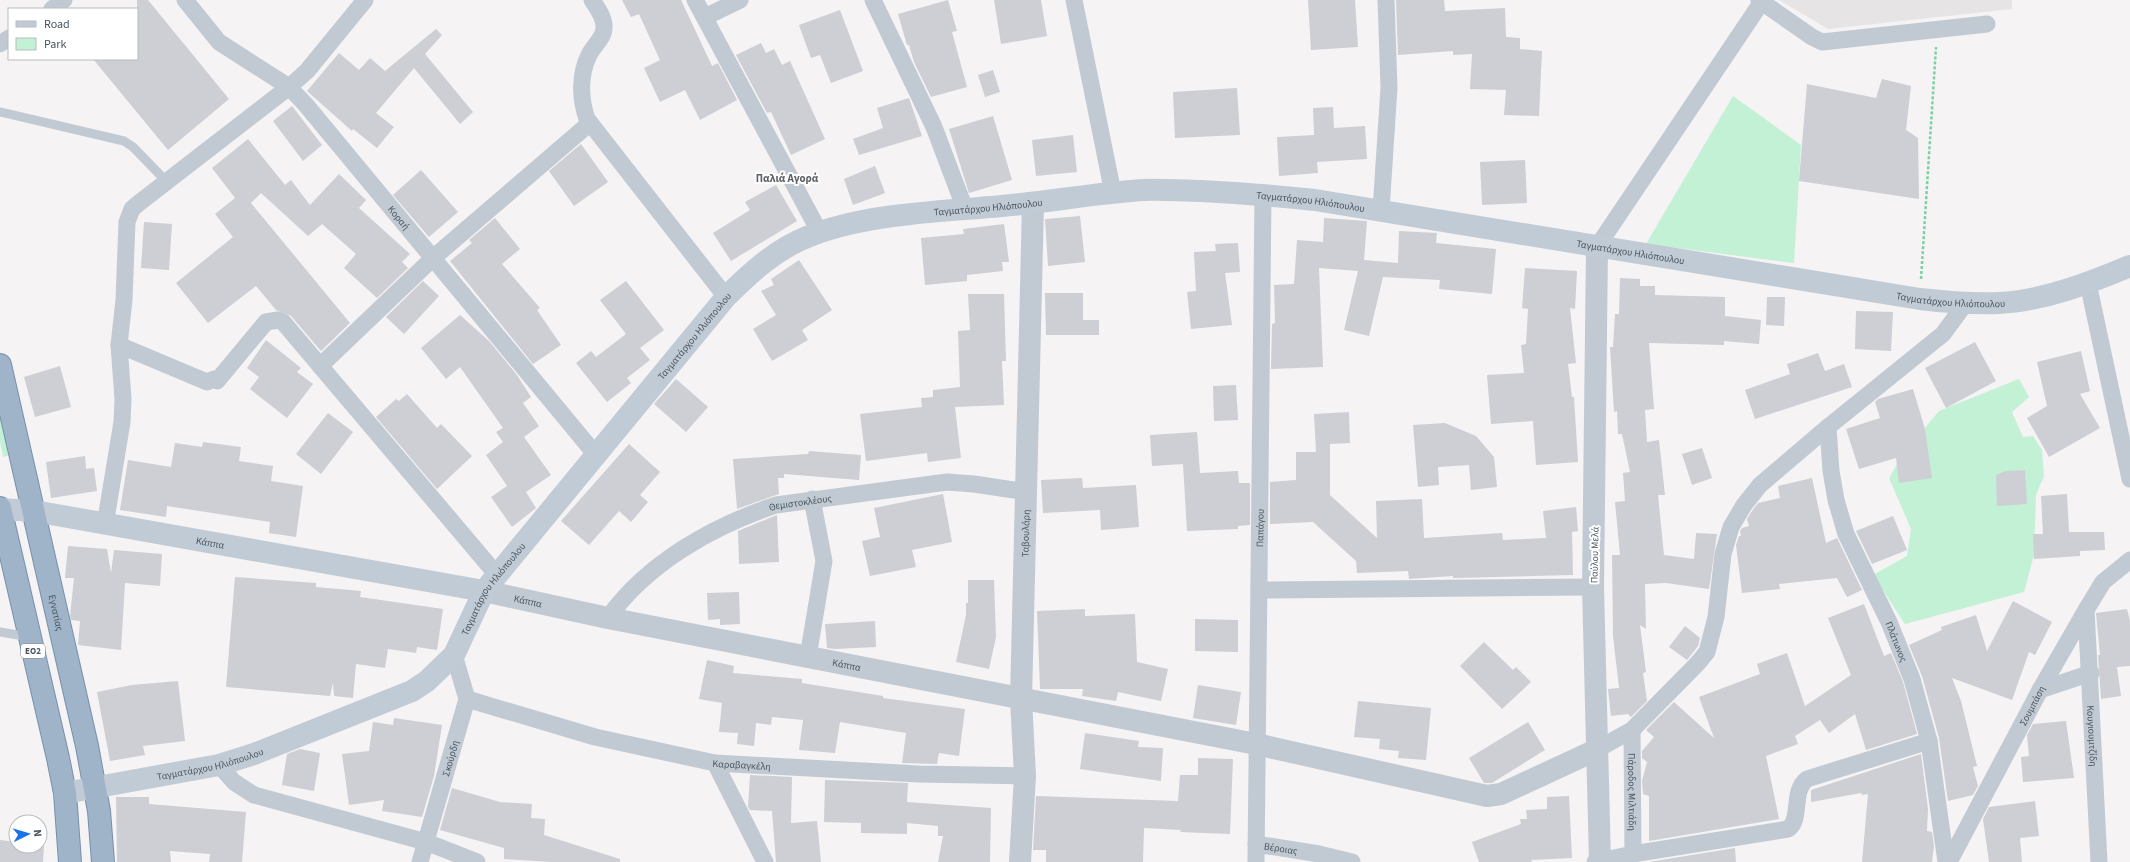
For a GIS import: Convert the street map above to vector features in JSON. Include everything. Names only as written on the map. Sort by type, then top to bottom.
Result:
[{"type":"highway","name":"Εγνατίας","points":[[0,366],[34,511],[95,787],[103,862]]},
{"type":"highway","name":"ΕΟ2","points":[[0,508],[65,793],[70,862]]},
{"type":"main road","name":"Ταγματάρχου Ηλιόπουλου","points":[[65,793],[219,765],[254,754],[412,691],[427,681],[454,655],[491,583],[726,297],[750,272],[779,252],[806,237],[838,227],[875,219],[965,209],[1034,204],[1144,190],[1263,194],[1315,200],[1920,299],[1965,304],[2014,301],[2088,283],[2130,266]]},
{"type":"main road","name":"Κάππα","points":[[0,508],[34,511],[105,525],[491,583]]},
{"type":"street","points":[[53,8],[64,0]]},
{"type":"street","name":"Κοραή","points":[[185,0],[218,42],[289,87],[596,455]]},
{"type":"street","points":[[105,525],[122,422],[123,400],[119,345],[128,216],[132,209],[289,87],[307,71],[365,0]]},
{"type":"street","points":[[592,0],[601,15],[604,28],[603,34],[589,55],[584,71],[582,105],[590,123],[726,297]]},
{"type":"street","points":[[694,0],[705,17],[820,233]]},
{"type":"street","points":[[705,17],[740,0]]},
{"type":"street","points":[[873,0],[934,127],[965,209]]},
{"type":"street","points":[[1074,0],[1113,193]]},
{"type":"street","points":[[1381,210],[1389,88],[1386,0]]},
{"type":"street","points":[[1597,247],[1761,1],[1812,37],[1822,42],[1987,24]]},
{"type":"street","points":[[320,366],[433,258],[590,123]]},
{"type":"street","name":"Παπάγου","points":[[1256,862],[1256,744],[1263,194]]},
{"type":"street","name":"Ταβουλάρη","points":[[1020,862],[1025,776],[1021,699],[1034,204]]},
{"type":"street","name":"Παύλου Μελά","points":[[1597,247],[1593,587],[1598,862]]},
{"type":"street","points":[[2088,283],[2130,479]]},
{"type":"street","points":[[1596,750],[1632,730],[1707,652],[1716,617],[1723,554],[1731,527],[1744,505],[1760,485],[1828,427],[1944,334],[1965,304]]},
{"type":"street","points":[[119,345],[207,382],[214,379],[217,381],[266,322],[278,320],[283,322],[320,366],[491,583]]},
{"type":"street","name":"Πλάτωνος","points":[[1828,427],[1831,471],[1836,500],[1846,534],[1889,622],[1912,679],[1928,741],[1948,862]]},
{"type":"street","name":"Θεμιστοκλέους","points":[[608,618],[632,588],[671,558],[705,537],[751,514],[776,505],[947,482],[974,484],[1027,492]]},
{"type":"street","points":[[808,657],[824,561],[812,499]]},
{"type":"street","name":"Σουμπάση","points":[[1948,862],[2040,690],[2102,582],[2130,560]]},
{"type":"street","name":"Κάππα","points":[[491,583],[608,618],[1256,744],[1487,796],[1501,794],[1596,750]]},
{"type":"street","points":[[1259,590],[1593,587]]},
{"type":"street","name":"Κουγιουμτζίδη","points":[[2086,610],[2091,673],[2100,862]]},
{"type":"street","points":[[454,655],[467,699]]},
{"type":"street","points":[[2040,690],[2091,673]]},
{"type":"street","name":"Καραβαγκέλη","points":[[467,699],[594,737],[715,763],[919,774],[1025,776]]},
{"type":"street","name":"Σκούρδη","points":[[420,862],[467,699]]},
{"type":"street","name":"Πάροδος Μιλτιάδη","points":[[1632,730],[1633,854]]},
{"type":"street","points":[[1598,862],[1633,854],[1788,829],[1794,822],[1801,786],[1806,779],[1928,741]]},
{"type":"street","points":[[715,763],[765,862]]},
{"type":"street","points":[[219,765],[234,782],[254,795],[426,842],[477,862]]},
{"type":"street","name":"Βέροιας","points":[[1256,844],[1352,862]]},
{"type":"lane","points":[[0,112],[124,141],[133,147],[167,182]]},
{"type":"lane","points":[[0,632],[30,637]]},
{"type":"path","points":[[1920,299],[1938,30]]},
{"type":"shaded area","points":[[1779,0],[2012,0],[2012,9],[1828,29]]},
{"type":"green space","points":[[1733,96],[1801,145],[1794,263],[1646,244]]},
{"type":"green space","points":[[2019,379],[2029,397],[2012,412],[2023,437],[2033,436],[2042,450],[2044,476],[2036,495],[2034,555],[2024,592],[1905,624],[1873,575],[1907,556],[1911,529],[1889,478],[1903,454],[1939,411]]},
{"type":"green space","points":[[0,412],[11,455],[3,457],[0,442]]},
{"type":"building","points":[[137,0],[148,0],[229,99],[168,150],[94,60],[138,60]]},
{"type":"building","points":[[622,0],[681,0],[712,66],[718,63],[737,100],[700,120],[685,90],[660,102],[644,68],[660,60],[639,14],[631,17]]},
{"type":"building","points":[[948,0],[957,31],[952,32],[967,87],[931,97],[914,62],[909,45],[907,45],[898,14]]},
{"type":"building","points":[[994,0],[1041,0],[1047,36],[1001,44]]},
{"type":"building","points":[[1308,0],[1355,0],[1358,47],[1311,50]]},
{"type":"building","points":[[1396,0],[1444,0],[1445,11],[1505,8],[1506,37],[1520,38],[1520,49],[1542,51],[1539,116],[1504,115],[1506,90],[1470,89],[1472,54],[1453,55],[1453,51],[1398,55]]},
{"type":"building","points":[[840,10],[863,71],[831,83],[820,55],[811,58],[799,25]]},
{"type":"building","points":[[436,29],[442,35],[425,54],[473,112],[460,124],[414,68],[376,113],[394,127],[377,148],[353,129],[352,131],[307,91],[339,53],[359,70],[370,58],[385,71]]},
{"type":"building","points":[[761,43],[766,53],[774,49],[782,65],[790,61],[825,139],[791,155],[771,112],[767,113],[736,55]]},
{"type":"building","points":[[993,70],[1000,92],[985,97],[978,75]]},
{"type":"building","points":[[1882,79],[1911,86],[1906,130],[1918,138],[1919,199],[1799,181],[1807,84],[1876,98]]},
{"type":"building","points":[[1237,88],[1240,135],[1175,138],[1173,92]]},
{"type":"building","points":[[909,98],[922,136],[859,155],[853,139],[883,128],[877,108]]},
{"type":"building","points":[[292,106],[322,145],[303,161],[273,121]]},
{"type":"building","points":[[1333,107],[1334,128],[1365,126],[1367,159],[1317,162],[1318,173],[1279,176],[1277,137],[1314,135],[1313,108]]},
{"type":"building","points":[[993,116],[1012,180],[969,193],[949,129]]},
{"type":"building","points":[[1073,135],[1077,172],[1036,176],[1032,140]]},
{"type":"building","points":[[248,139],[285,185],[291,180],[310,205],[339,174],[366,200],[359,208],[410,254],[402,262],[408,268],[377,298],[344,268],[356,254],[322,224],[308,236],[261,193],[251,203],[350,323],[321,351],[291,316],[276,310],[256,286],[208,323],[176,283],[233,237],[215,214],[235,198],[212,168]]},
{"type":"building","points":[[581,144],[608,182],[574,206],[549,171]]},
{"type":"building","points":[[1525,160],[1527,203],[1482,205],[1480,162]]},
{"type":"building","points":[[875,166],[885,193],[853,205],[844,179]]},
{"type":"building","points":[[421,170],[458,212],[429,237],[393,195]]},
{"type":"building","points":[[776,185],[797,221],[731,261],[713,233],[750,210],[745,202]]},
{"type":"building","points":[[1080,216],[1085,262],[1048,266],[1045,219]]},
{"type":"building","points":[[495,218],[520,249],[502,264],[540,308],[537,310],[561,345],[533,364],[450,261],[472,243],[469,240]]},
{"type":"building","points":[[1324,218],[1367,221],[1364,260],[1398,263],[1399,231],[1437,233],[1436,243],[1496,249],[1492,294],[1439,289],[1440,280],[1383,277],[1369,336],[1344,330],[1358,271],[1319,268],[1323,367],[1271,369],[1272,324],[1275,323],[1274,285],[1294,284],[1297,240],[1323,242]]},
{"type":"building","points":[[144,222],[172,224],[169,270],[141,268]]},
{"type":"building","points":[[1004,224],[1009,262],[1002,262],[1003,271],[967,275],[967,281],[925,285],[921,238],[964,234],[963,229]]},
{"type":"building","points":[[1238,243],[1240,272],[1225,273],[1232,325],[1191,329],[1187,292],[1196,291],[1194,252],[1216,251],[1215,244]]},
{"type":"building","points":[[799,260],[832,310],[802,330],[808,340],[772,361],[753,329],[776,315],[761,291],[774,285],[771,279]]},
{"type":"building","points":[[1525,268],[1577,271],[1575,309],[1570,308],[1576,363],[1568,364],[1572,397],[1574,397],[1578,462],[1536,465],[1533,421],[1491,424],[1487,375],[1524,373],[1521,345],[1526,344],[1528,309],[1522,308]]},
{"type":"building","points":[[1620,278],[1640,279],[1640,286],[1655,286],[1655,295],[1725,297],[1725,316],[1761,320],[1759,344],[1724,341],[1724,345],[1649,343],[1654,409],[1645,410],[1647,442],[1659,440],[1665,495],[1658,495],[1664,555],[1694,559],[1696,533],[1717,534],[1709,589],[1666,583],[1645,584],[1646,629],[1640,625],[1646,672],[1643,673],[1647,701],[1631,717],[1628,714],[1611,716],[1608,689],[1619,688],[1613,636],[1612,555],[1620,555],[1615,502],[1625,501],[1623,473],[1630,472],[1622,434],[1618,434],[1617,411],[1614,412],[1610,347],[1613,347],[1615,314],[1619,314]]},
{"type":"building","points":[[423,281],[439,296],[404,334],[386,317]]},
{"type":"building","points":[[626,281],[664,330],[640,348],[650,360],[627,378],[631,383],[607,402],[576,363],[591,351],[596,357],[626,334],[600,300]]},
{"type":"building","points":[[1045,293],[1083,293],[1083,320],[1099,320],[1099,335],[1046,335]]},
{"type":"building","points":[[968,294],[1004,294],[1006,361],[1002,361],[1004,405],[955,407],[961,458],[928,462],[927,453],[866,461],[860,414],[922,407],[921,398],[933,397],[933,390],[960,387],[958,331],[970,330]]},
{"type":"building","points":[[1767,297],[1785,297],[1784,326],[1766,325]]},
{"type":"building","points":[[1856,311],[1893,312],[1891,351],[1855,349]]},
{"type":"building","points":[[460,315],[489,341],[517,375],[531,397],[523,403],[539,426],[524,437],[551,475],[526,492],[536,508],[512,527],[491,497],[507,486],[486,455],[503,442],[496,432],[503,428],[460,367],[446,379],[421,348]]},
{"type":"building","points":[[266,340],[301,368],[297,372],[313,384],[287,418],[250,389],[259,377],[247,368]]},
{"type":"building","points":[[1975,342],[1996,381],[1946,408],[1925,368]]},
{"type":"building","points":[[2081,351],[2090,391],[2080,394],[2100,428],[2049,457],[2027,418],[2047,406],[2037,362]]},
{"type":"building","points":[[1818,353],[1825,371],[1844,364],[1852,387],[1755,419],[1745,390],[1790,374],[1787,364]]},
{"type":"building","points":[[60,366],[71,407],[35,417],[24,377]]},
{"type":"building","points":[[676,379],[708,407],[686,432],[654,404]]},
{"type":"building","points":[[1236,385],[1238,420],[1214,421],[1213,386]]},
{"type":"building","points":[[1913,389],[1925,429],[1932,478],[1899,483],[1896,458],[1859,469],[1846,429],[1880,418],[1875,402],[1878,399]]},
{"type":"building","points":[[407,394],[437,428],[441,424],[472,456],[437,489],[376,417],[396,399],[399,401]]},
{"type":"building","points":[[1349,412],[1350,443],[1330,444],[1330,495],[1377,538],[1376,501],[1422,499],[1424,538],[1502,533],[1503,540],[1546,538],[1543,511],[1576,507],[1578,531],[1572,532],[1573,575],[1453,578],[1453,576],[1409,579],[1408,571],[1357,573],[1356,561],[1313,522],[1270,524],[1270,482],[1296,480],[1296,452],[1316,452],[1314,414]]},
{"type":"building","points":[[328,413],[353,432],[321,474],[296,454]]},
{"type":"building","points":[[1445,423],[1476,436],[1494,457],[1497,487],[1471,490],[1469,465],[1438,467],[1439,485],[1418,487],[1413,425]]},
{"type":"building","points":[[1197,432],[1200,473],[1238,471],[1239,483],[1250,483],[1250,525],[1238,526],[1238,529],[1187,531],[1183,464],[1152,466],[1150,435]]},
{"type":"building","points":[[203,442],[241,447],[239,461],[273,466],[271,481],[303,486],[296,537],[269,533],[270,522],[167,506],[166,517],[120,510],[128,460],[171,467],[175,443],[202,447]]},
{"type":"building","points":[[629,444],[660,472],[640,495],[648,502],[631,522],[619,511],[589,545],[561,521]]},
{"type":"building","points":[[1702,448],[1712,478],[1692,485],[1682,454]]},
{"type":"building","points":[[809,451],[861,455],[859,480],[784,474],[784,478],[778,478],[779,494],[737,509],[733,459],[808,454]]},
{"type":"building","points":[[85,456],[86,469],[94,468],[97,491],[51,498],[46,462]]},
{"type":"building","points":[[2025,470],[2027,504],[1997,506],[1996,475],[2006,471]]},
{"type":"building","points":[[1082,478],[1083,488],[1136,485],[1139,527],[1101,530],[1100,510],[1043,513],[1041,480]]},
{"type":"building","points":[[1812,478],[1826,543],[1837,538],[1862,590],[1847,597],[1837,578],[1779,584],[1780,589],[1742,593],[1736,545],[1739,536],[1741,536],[1740,531],[1742,528],[1749,526],[1747,519],[1758,503],[1780,498],[1778,486]]},
{"type":"building","points":[[943,494],[952,542],[912,550],[916,567],[870,576],[862,541],[880,537],[874,508]]},
{"type":"building","points":[[2067,494],[2069,532],[2104,532],[2105,550],[2080,551],[2080,556],[2034,559],[2033,534],[2043,534],[2041,496]]},
{"type":"building","points":[[777,515],[779,562],[739,564],[738,531]]},
{"type":"building","points":[[1893,516],[1907,550],[1872,564],[1856,531]]},
{"type":"building","points":[[68,546],[107,549],[111,573],[114,550],[162,554],[160,586],[125,583],[121,650],[78,645],[80,621],[71,620],[70,616],[74,578],[65,578]]},
{"type":"building","points":[[235,577],[316,583],[316,587],[361,591],[360,597],[443,609],[437,650],[417,647],[416,653],[388,649],[385,668],[356,664],[353,698],[334,696],[333,683],[330,696],[226,687]]},
{"type":"building","points":[[968,580],[994,580],[996,637],[989,669],[956,662],[966,615],[966,603],[968,603]]},
{"type":"building","points":[[739,592],[740,624],[720,625],[720,619],[708,620],[707,593]]},
{"type":"building","points":[[2013,601],[2052,622],[2035,655],[2029,652],[2012,700],[1952,678],[1961,701],[1977,766],[1973,767],[1978,786],[1973,795],[1948,801],[1939,738],[1922,676],[1909,645],[1942,630],[1941,627],[1976,615],[1987,651]]},
{"type":"building","points":[[1864,604],[1884,656],[1891,653],[1903,682],[1917,734],[1866,750],[1855,714],[1829,733],[1820,720],[1795,736],[1798,744],[1766,756],[1779,819],[1649,841],[1649,796],[1643,794],[1642,781],[1647,762],[1642,758],[1642,751],[1654,737],[1646,730],[1674,702],[1714,738],[1699,697],[1760,674],[1757,664],[1787,653],[1805,706],[1851,675],[1828,618]]},
{"type":"building","points":[[1085,609],[1085,616],[1135,614],[1137,662],[1168,669],[1161,701],[1118,692],[1116,701],[1082,696],[1083,689],[1040,689],[1037,611]]},
{"type":"building","points":[[2127,609],[2130,621],[2130,666],[2117,667],[2121,696],[2101,699],[2098,655],[2100,655],[2096,613]]},
{"type":"building","points":[[1195,619],[1238,620],[1238,652],[1195,651]]},
{"type":"building","points":[[875,621],[876,647],[827,648],[825,624]]},
{"type":"building","points":[[1685,626],[1700,638],[1698,646],[1687,660],[1669,647]]},
{"type":"building","points":[[1484,642],[1513,670],[1516,667],[1531,682],[1502,709],[1460,666]]},
{"type":"building","points":[[707,660],[734,666],[733,673],[802,679],[802,683],[883,696],[883,698],[965,709],[959,756],[939,753],[937,764],[902,763],[906,733],[840,722],[835,753],[799,750],[803,720],[772,717],[771,725],[756,723],[754,746],[737,744],[738,733],[719,732],[722,703],[699,699]]},
{"type":"building","points":[[178,681],[185,741],[143,746],[145,755],[110,761],[97,692],[132,685]]},
{"type":"building","points":[[1198,685],[1241,692],[1236,725],[1193,718]]},
{"type":"building","points":[[1358,701],[1431,708],[1426,760],[1398,758],[1399,751],[1379,749],[1380,739],[1354,737]]},
{"type":"building","points":[[394,718],[442,725],[434,776],[422,817],[382,811],[384,800],[349,805],[342,754],[369,751],[373,722],[393,725]]},
{"type":"building","points":[[2066,721],[2074,778],[2023,782],[2021,757],[2029,756],[2027,735],[2033,724]]},
{"type":"building","points":[[1528,722],[1545,750],[1492,783],[1484,783],[1469,758]]},
{"type":"building","points":[[1085,733],[1139,741],[1138,747],[1163,748],[1161,781],[1080,769]]},
{"type":"building","points":[[300,749],[320,753],[314,791],[282,785],[287,754]]},
{"type":"building","points":[[1921,754],[1928,809],[1927,831],[1932,832],[1934,846],[1932,862],[1862,862],[1868,794],[1862,795],[1861,793],[1811,802],[1811,790]]},
{"type":"building","points":[[1198,758],[1233,759],[1230,834],[1180,832],[1181,830],[1144,828],[1143,862],[1046,862],[1046,850],[1033,850],[1036,796],[1178,801],[1180,775],[1198,775]]},
{"type":"building","points":[[750,775],[792,777],[791,823],[817,821],[821,862],[776,862],[772,811],[750,810],[748,807]]},
{"type":"building","points":[[825,780],[908,783],[907,802],[991,808],[990,862],[938,862],[943,836],[938,836],[938,826],[907,823],[907,834],[861,833],[861,823],[824,822]]},
{"type":"building","points":[[452,788],[500,802],[532,804],[531,818],[545,819],[544,835],[620,859],[620,862],[551,862],[504,859],[504,848],[440,830]]},
{"type":"building","points":[[1569,796],[1572,858],[1531,860],[1532,862],[1479,862],[1472,842],[1521,824],[1520,819],[1527,819],[1526,810],[1547,809],[1547,797]]},
{"type":"building","points":[[116,797],[149,797],[149,804],[246,812],[242,862],[209,862],[210,854],[170,851],[171,862],[117,862]]},
{"type":"building","points":[[2035,801],[2039,836],[2020,838],[2022,862],[1989,862],[1983,819],[1989,807]]},
{"type":"building","points":[[0,840],[8,841],[8,854],[43,854],[43,862],[0,862]]},
{"type":"building","points":[[1735,848],[1736,862],[1649,862]]},
{"type":"district","name":"Παλιά Αγορά","points":[[787,178]]}]
